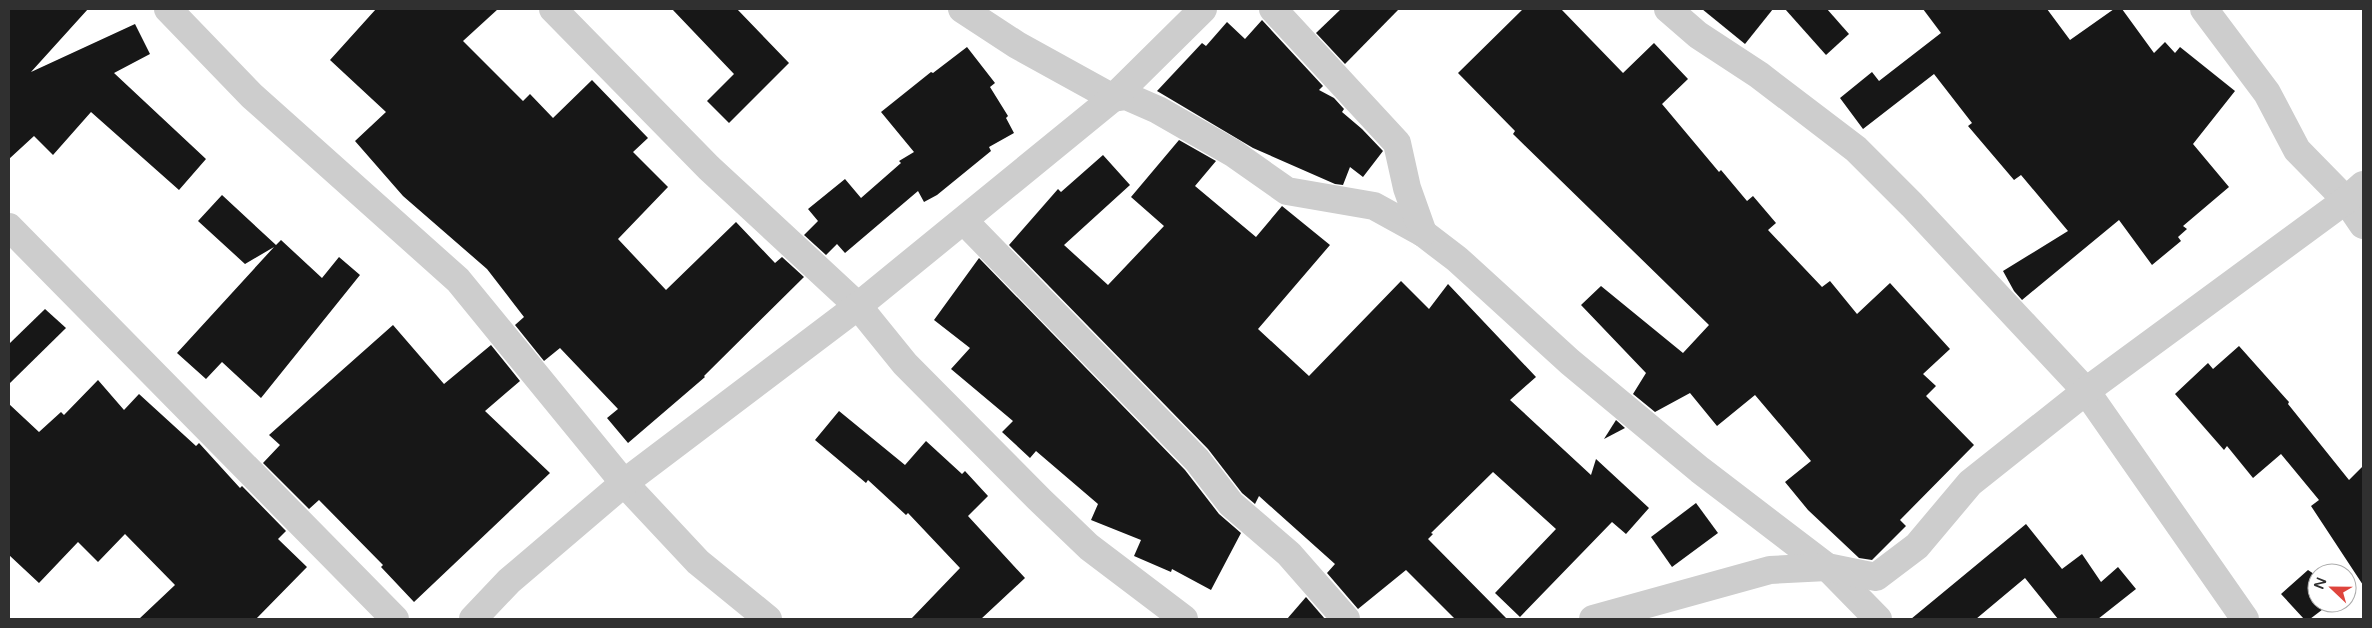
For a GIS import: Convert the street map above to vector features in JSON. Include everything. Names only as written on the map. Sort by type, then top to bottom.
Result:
[{"type":"street","points":[[552,9],[709,168],[858,306],[905,364],[1089,547],[1184,619]]},
{"type":"street","points":[[962,9],[1017,45],[1113,98],[1126,96],[1158,110],[1232,153],[1287,191],[1374,206],[1424,233],[1457,259],[1577,368],[1700,470],[1828,567],[1878,619]]},
{"type":"street","points":[[473,619],[509,581],[624,483],[858,306],[1113,98],[1202,9]]},
{"type":"street","points":[[1273,9],[1397,143],[1407,188],[1424,233]]},
{"type":"street","points":[[1668,9],[1698,35],[1759,75],[1856,149],[1912,205],[2086,391],[2245,619]]},
{"type":"street","points":[[2204,9],[2267,93],[2297,150],[2355,193],[2363,225]]},
{"type":"street","points":[[173,11],[252,96],[458,280],[624,483],[698,562],[768,619]]},
{"type":"street","points":[[1593,619],[1770,570],[1828,567],[1876,577],[1917,546],[1970,482],[2086,391],[2355,193]]},
{"type":"street","points":[[964,221],[1197,460],[1231,504],[1289,554],[1346,619]]},
{"type":"street","points":[[9,228],[395,619]]},
{"type":"building","points":[[9,9],[88,9],[31,72],[135,24],[150,54],[114,73],[206,159],[179,190],[91,112],[53,155],[34,136],[9,159]]},
{"type":"building","points":[[376,9],[498,9],[463,41],[523,101],[530,94],[553,118],[592,80],[648,138],[633,152],[668,187],[618,239],[666,290],[736,222],[775,263],[782,257],[804,277],[705,377],[628,443],[607,418],[618,409],[560,348],[544,361],[515,325],[524,317],[487,269],[403,196],[355,141],[386,112],[330,60]]},
{"type":"building","points":[[672,9],[737,9],[789,63],[729,123],[707,101],[734,74]]},
{"type":"building","points":[[1341,9],[1399,9],[1345,64],[1316,33]]},
{"type":"building","points":[[1523,9],[1561,9],[1623,73],[1654,43],[1688,79],[1662,104],[1719,172],[1721,170],[1747,201],[1753,196],[1776,223],[1768,230],[1822,287],[1830,281],[1857,314],[1890,283],[1950,349],[1923,374],[1936,386],[1926,396],[1974,445],[1900,520],[1906,526],[1872,560],[1859,558],[1808,510],[1785,482],[1811,461],[1755,395],[1717,426],[1690,393],[1655,412],[1633,394],[1646,373],[1581,305],[1601,286],[1683,353],[1709,325],[1513,134],[1515,131],[1458,73]]},
{"type":"building","points":[[1702,9],[1773,9],[1745,44]]},
{"type":"building","points":[[1785,9],[1827,9],[1849,34],[1826,55]]},
{"type":"building","points":[[1923,9],[2047,9],[2070,40],[2114,9],[2122,9],[2154,53],[2165,42],[2175,53],[2180,47],[2235,91],[2193,144],[2229,187],[2183,226],[2187,229],[2178,237],[2181,241],[2152,265],[2119,220],[2022,300],[2014,291],[2003,271],[2068,231],[2021,175],[2014,180],[1968,126],[1972,123],[1934,74],[1863,129],[1840,98],[1872,72],[1879,81],[1941,33]]},
{"type":"building","points":[[1262,20],[1323,86],[1319,90],[1334,98],[1344,109],[1342,112],[1383,151],[1363,177],[1350,167],[1343,185],[1335,184],[1253,148],[1157,91],[1202,43],[1206,46],[1227,22],[1245,39]]},
{"type":"building","points":[[967,47],[995,83],[990,87],[1008,116],[1006,118],[1014,133],[989,147],[991,151],[937,195],[924,202],[918,191],[845,253],[837,244],[826,255],[804,235],[818,221],[808,209],[845,179],[861,198],[901,163],[899,161],[914,152],[881,112],[931,72],[933,73]]},
{"type":"building","points":[[1179,140],[1216,161],[1195,186],[1256,237],[1282,206],[1330,245],[1258,329],[1309,376],[1401,281],[1429,309],[1448,284],[1536,377],[1510,400],[1591,475],[1596,459],[1649,508],[1626,534],[1612,522],[1520,617],[1495,593],[1556,529],[1493,472],[1431,533],[1433,534],[1428,539],[1507,619],[1455,619],[1406,570],[1358,609],[1327,573],[1335,564],[1259,496],[1255,504],[1242,493],[1208,449],[1009,245],[1058,189],[1061,192],[1103,155],[1130,185],[1064,245],[1108,285],[1164,226],[1131,197]]},
{"type":"building","points":[[222,195],[276,245],[281,240],[322,278],[339,257],[360,275],[261,398],[222,362],[206,379],[177,353],[274,247],[245,264],[198,221]]},
{"type":"building","points":[[979,258],[1185,470],[1219,514],[1241,533],[1211,590],[1172,569],[1171,572],[1134,556],[1141,540],[1091,520],[1098,504],[1036,451],[1030,458],[1002,432],[1013,421],[951,369],[970,348],[934,320]]},
{"type":"building","points":[[45,309],[66,328],[9,384],[9,344]]},
{"type":"building","points":[[393,325],[444,384],[491,345],[520,381],[485,411],[550,473],[414,602],[381,567],[383,565],[319,500],[309,509],[263,463],[280,445],[269,435]]},
{"type":"building","points":[[2239,346],[2289,402],[2288,404],[2349,480],[2363,466],[2363,585],[2357,576],[2357,563],[2349,563],[2311,506],[2319,500],[2281,454],[2253,478],[2227,446],[2224,450],[2175,394],[2208,363],[2213,369]]},
{"type":"building","points":[[98,380],[124,410],[139,394],[196,446],[199,443],[240,488],[242,486],[286,531],[278,539],[307,567],[256,619],[139,619],[175,585],[125,534],[98,562],[78,542],[39,583],[9,555],[9,404],[39,432],[61,412],[64,415]]},
{"type":"building","points":[[839,411],[905,465],[926,441],[962,474],[965,471],[988,496],[968,516],[1025,578],[981,619],[911,619],[960,568],[908,513],[906,515],[868,480],[866,483],[815,440]]},
{"type":"building","points":[[1616,420],[1625,428],[1604,439]]},
{"type":"building","points":[[1696,503],[1718,533],[1672,567],[1651,537]]},
{"type":"building","points":[[2026,524],[2062,569],[2082,554],[2101,582],[2118,567],[2136,589],[2098,619],[2058,619],[2025,578],[1976,619],[1911,619]]},
{"type":"building","points":[[2307,571],[2307,613],[2318,613],[2310,619],[2304,619],[2281,594]]},
{"type":"building","points":[[1306,597],[1325,619],[1287,619]]}]
